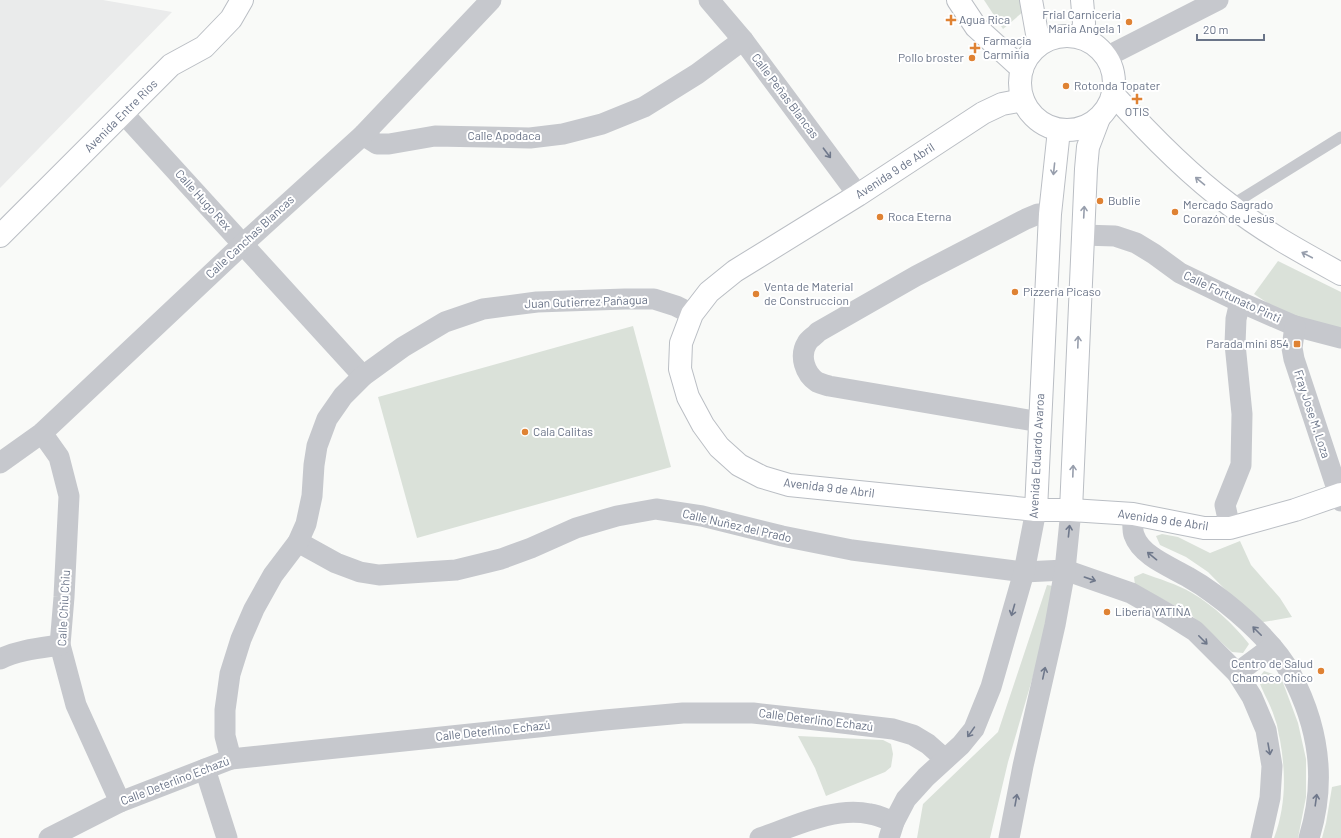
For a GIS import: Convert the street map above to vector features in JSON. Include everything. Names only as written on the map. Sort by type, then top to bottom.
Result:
[{"type":"main road","name":"Avenida Entre Rios","points":[[0,236],[171,65],[204,47],[231,19],[242,0]]},
{"type":"main road","points":[[958,0],[976,27],[1022,69]]},
{"type":"main road","points":[[1031,0],[1039,45]]},
{"type":"main road","points":[[1082,0],[1084,23],[1082,38]]},
{"type":"main road","points":[[1064,36],[1082,38],[1095,46],[1106,57],[1114,75],[1114,94],[1105,112],[1090,125],[1070,131],[1059,130],[1051,128],[1037,120],[1028,110],[1023,100],[1020,84],[1022,69],[1026,59],[1039,45],[1055,37],[1064,36]]},
{"type":"main road","points":[[1114,94],[1150,135],[1230,206],[1291,246],[1341,274]]},
{"type":"main road","name":"Avenida 9 de Abril","points":[[1023,100],[1002,104],[983,113],[858,195],[735,271],[709,292],[692,314],[681,343],[680,368],[688,397],[703,425],[719,447],[739,465],[762,477],[789,484],[1036,510],[1071,510],[1133,514],[1204,528],[1230,528],[1340,497]]},
{"type":"main road","points":[[1071,510],[1082,235],[1088,147],[1099,118]]},
{"type":"main road","name":"Avenida Eduardo Avaroa","points":[[1036,510],[1050,214],[1059,130]]},
{"type":"street","name":"Calle Canchas Blancas","points":[[0,463],[42,433],[243,244],[363,135],[491,0]]},
{"type":"street","name":"Calle Peñas Blancas","points":[[709,0],[743,40],[858,195]]},
{"type":"street","points":[[1106,57],[1218,0]]},
{"type":"street","name":"Calle Apodaca","points":[[363,135],[377,144],[389,144],[435,136],[530,138],[563,134],[602,124],[644,108],[697,74],[743,40]]},
{"type":"street","name":"Calle Hugo Rex","points":[[123,113],[363,376]]},
{"type":"street","points":[[1040,422],[829,386],[818,382],[809,374],[804,364],[803,353],[807,343],[818,332],[916,276],[1026,219],[1038,214],[1050,214]]},
{"type":"street","name":"Calle Fortunato Pinti","points":[[1082,235],[1115,236],[1136,243],[1180,273],[1240,302],[1295,326],[1341,338]]},
{"type":"street","name":"Juan Gutierrez Pañagua","points":[[231,759],[225,736],[225,710],[230,674],[241,639],[254,609],[273,575],[298,542],[306,524],[312,496],[317,446],[327,419],[343,396],[363,376],[403,347],[444,322],[483,309],[537,302],[654,299],[676,306],[692,314]]},
{"type":"street","points":[[1230,528],[1225,504],[1241,465],[1242,414],[1235,344],[1236,319],[1240,302]]},
{"type":"street","name":"Fray Jose M. Loza","points":[[1295,326],[1292,348],[1294,359],[1340,497]]},
{"type":"street","name":"Calle Chiu Chiu","points":[[42,433],[59,457],[68,496],[64,597],[60,645],[76,705],[120,802]]},
{"type":"street","name":"Calle Nuñez del Prado","points":[[298,542],[336,563],[360,572],[379,576],[456,570],[501,559],[531,548],[576,528],[617,516],[656,509],[702,516],[782,536],[852,550],[1024,572],[1065,570]]},
{"type":"street","name":"Avenida Eduardo Avaroa","points":[[892,830],[906,799],[945,759],[961,745],[974,729],[991,687],[1024,572],[1036,510]]},
{"type":"street","points":[[1009,838],[1023,766],[1055,625],[1065,570],[1071,510]]},
{"type":"street","points":[[1133,514],[1134,535],[1143,549],[1160,563],[1189,577],[1214,594],[1241,616],[1272,647],[1291,673],[1312,722],[1317,744],[1319,769],[1317,792],[1308,838]]},
{"type":"street","points":[[1065,570],[1131,593],[1168,614],[1195,631],[1237,673],[1252,697],[1266,730],[1272,766],[1270,798],[1261,838]]},
{"type":"street","points":[[0,659],[8,655],[27,650],[60,645]]},
{"type":"street","points":[[1237,673],[1272,647]]},
{"type":"street","name":"Calle Deterlino Echazú","points":[[49,838],[120,802],[231,759],[683,713],[753,713],[893,729],[913,735],[928,744],[945,759]]},
{"type":"street","points":[[205,769],[227,838]]},
{"type":"street","points":[[760,838],[831,814],[853,812],[870,814],[892,830]]},
{"type":"lane","points":[[1230,206],[1341,137]]},
{"type":"shaded area","points":[[0,0],[103,0],[172,12],[0,188]]},
{"type":"shaded area","points":[[984,0],[1022,0],[1024,11],[1003,29]]},
{"type":"shaded area","points":[[1278,261],[1341,292],[1341,329],[1281,312],[1254,294]]},
{"type":"shaded area","name":"Cala Calitas","points":[[633,326],[671,467],[417,538],[378,397]]},
{"type":"shaded area","points":[[1162,534],[1178,537],[1210,553],[1240,541],[1251,565],[1280,598],[1292,617],[1258,623],[1208,572],[1186,557],[1160,545],[1156,536]]},
{"type":"shaded area","points":[[1143,573],[1186,590],[1200,598],[1215,610],[1236,629],[1249,644],[1243,653],[1232,652],[1189,613],[1135,585],[1134,577]]},
{"type":"shaded area","points":[[1047,585],[1059,587],[1008,762],[990,838],[917,838],[923,804],[998,732]]},
{"type":"shaded area","points":[[1264,671],[1273,674],[1282,680],[1298,723],[1306,759],[1306,797],[1298,838],[1274,838],[1283,802],[1284,777],[1282,752],[1276,722],[1258,679]]},
{"type":"shaded area","points":[[798,736],[883,740],[891,744],[893,754],[891,767],[885,772],[826,796],[815,768]]},
{"type":"shaded area","points":[[1341,785],[1341,838],[1322,838],[1332,787]]},
{"type":"place","name":"Agua Rica","points":[[951,20]]},
{"type":"place","name":"Frial Carniceria Maria Angela 1","points":[[1129,22]]},
{"type":"place","name":"Farmacia Carmiñia","points":[[975,48]]},
{"type":"place","name":"Pollo broster","points":[[972,58]]},
{"type":"place","name":"Rotonda Topater","points":[[1066,86]]},
{"type":"place","name":"OTIS","points":[[1137,99]]},
{"type":"place","name":"Bublie","points":[[1100,201]]},
{"type":"place","name":"Mercado Sagrado Corazón de Jesús","points":[[1175,212]]},
{"type":"place","name":"Roca Eterna","points":[[880,217]]},
{"type":"place","name":"Pizzeria Picaso","points":[[1015,292]]},
{"type":"place","name":"Venta de Material de Construccion","points":[[756,294]]},
{"type":"place","name":"Parada mini 854","points":[[1297,344]]},
{"type":"place","name":"Cala Calitas","points":[[525,432]]},
{"type":"place","name":"Libería YATIÑA","points":[[1107,612]]},
{"type":"place","name":"Centro de Salud Chamoco Chico","points":[[1321,671]]}]
